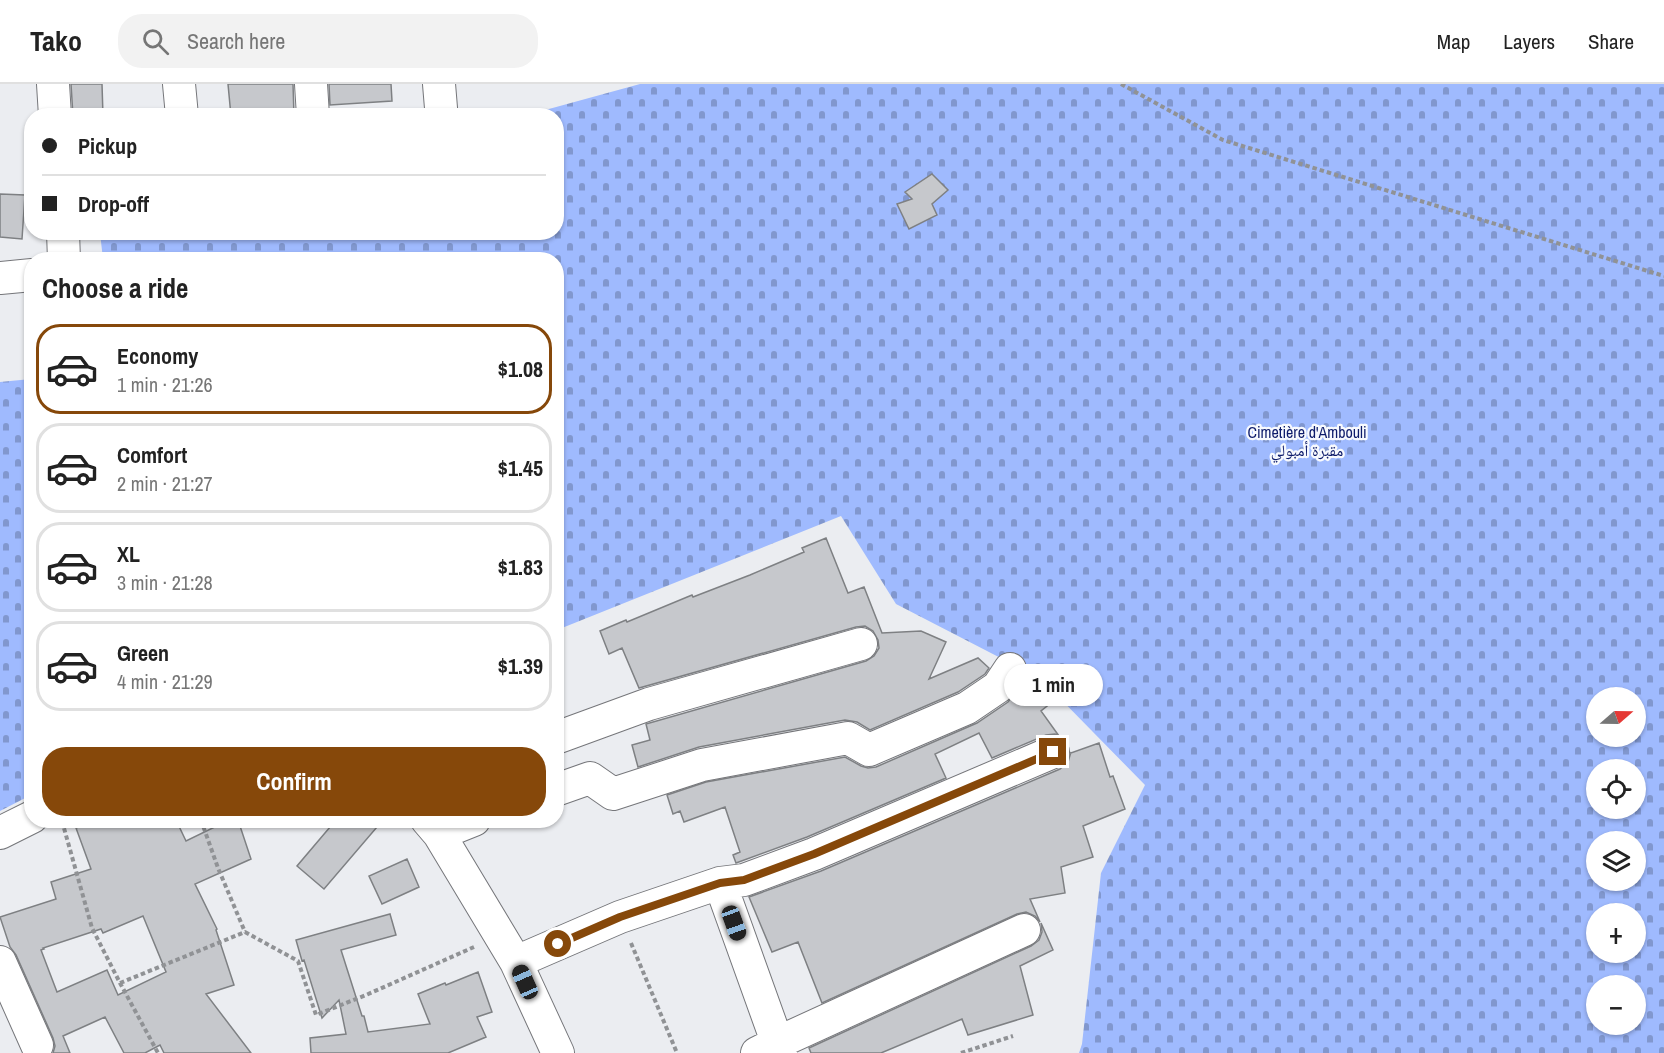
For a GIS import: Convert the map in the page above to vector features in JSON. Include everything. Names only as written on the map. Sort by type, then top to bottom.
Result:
[{"type":"street","points":[[53,84],[54,108]]},
{"type":"street","points":[[179,84],[181,108]]},
{"type":"street","points":[[311,84],[312,108]]},
{"type":"street","points":[[0,278],[24,276]]},
{"type":"street","points":[[564,735],[649,704],[861,644]]},
{"type":"street","points":[[564,787],[590,777],[613,794],[702,765],[848,738],[869,750],[967,708],[998,687],[1010,669]]},
{"type":"street","points":[[516,962],[620,917],[720,883],[744,880],[814,854],[1053,752]]},
{"type":"street","points":[[0,833],[24,821]]},
{"type":"street","points":[[434,828],[516,962],[558,1053]]},
{"type":"street","points":[[720,883],[772,1050],[1024,930]]},
{"type":"street","points":[[0,962],[37,1045]]},
{"type":"path","points":[[1121,84],[1223,140],[1664,276]]},
{"type":"path","points":[[64,828],[92,928],[158,1053]]},
{"type":"path","points":[[204,828],[244,932],[298,961],[316,1015],[500,935]]},
{"type":"path","points":[[620,917],[677,1053]]},
{"type":"path","points":[[120,983],[244,932]]},
{"type":"path","points":[[961,1053],[1013,1036]]},
{"type":"green space","name":"Cimetière d'Ambouli مقبرة أمبولي","points":[[640,84],[1664,84],[1664,1053],[1079,1053],[1082,1044],[1101,873],[1145,785],[1041,679],[896,604],[841,516],[564,627],[564,252],[102,252],[101,240],[564,240],[564,108],[553,108]]},
{"type":"green space","points":[[24,380],[24,799],[0,811],[0,382]]},
{"type":"building","points":[[71,84],[102,84],[103,108],[72,108]]},
{"type":"building","points":[[228,84],[293,84],[294,108],[230,108]]},
{"type":"building","points":[[329,84],[391,84],[392,101],[330,105]]},
{"type":"building","points":[[932,174],[948,190],[932,204],[937,215],[909,229],[897,204],[912,199],[905,192]]},
{"type":"building","points":[[0,194],[24,195],[22,239],[0,237]]},
{"type":"building","points":[[826,538],[848,593],[864,587],[882,633],[921,631],[946,642],[929,679],[978,658],[989,668],[985,674],[958,692],[870,730],[857,722],[845,720],[699,747],[638,767],[632,745],[650,740],[646,724],[866,661],[874,656],[879,648],[878,640],[873,631],[865,626],[856,627],[639,688],[622,648],[609,654],[600,631],[750,575],[804,552],[802,548]]},
{"type":"building","points":[[1027,673],[1051,703],[1041,711],[1059,736],[1046,735],[992,758],[979,733],[935,754],[946,778],[807,837],[736,863],[733,855],[740,852],[725,807],[684,822],[680,811],[673,814],[667,795],[706,782],[845,757],[861,766],[876,767],[977,723],[1008,702]]},
{"type":"building","points":[[1099,743],[1110,777],[1113,776],[1125,809],[1083,826],[1093,857],[1061,867],[1065,893],[1030,899],[1040,922],[1035,916],[1026,912],[1017,914],[822,1003],[798,942],[772,952],[749,897],[821,871],[1060,769],[1068,762],[1071,752]]},
{"type":"building","points":[[76,828],[180,828],[186,841],[213,828],[241,828],[251,859],[195,884],[217,929],[234,985],[206,994],[251,1053],[164,1053],[160,1045],[145,1053],[124,1053],[105,1017],[63,1036],[70,1053],[53,1053],[55,1046],[53,1038],[16,955],[10,947],[0,917],[56,899],[51,882],[91,869]],"holes":[[[143,916],[166,972],[118,995],[107,970],[57,992],[41,950],[101,929],[103,933]]]},
{"type":"building","points":[[329,828],[376,828],[324,889],[297,866]]},
{"type":"building","points":[[407,859],[419,887],[382,904],[369,876]]},
{"type":"building","points":[[390,914],[396,935],[341,950],[368,1032],[430,1024],[418,994],[478,972],[492,1012],[477,1017],[486,1037],[448,1053],[311,1053],[310,1038],[346,1034],[339,1000],[322,1018],[296,940]]},
{"type":"building","points":[[1041,923],[1053,950],[1020,966],[1033,1015],[968,1035],[962,1019],[881,1053],[811,1053],[809,1048],[1031,946],[1039,940],[1042,932]]},
{"type":"route","points":[[558,944],[620,917],[720,883],[744,880],[814,854],[1053,752]]}]
